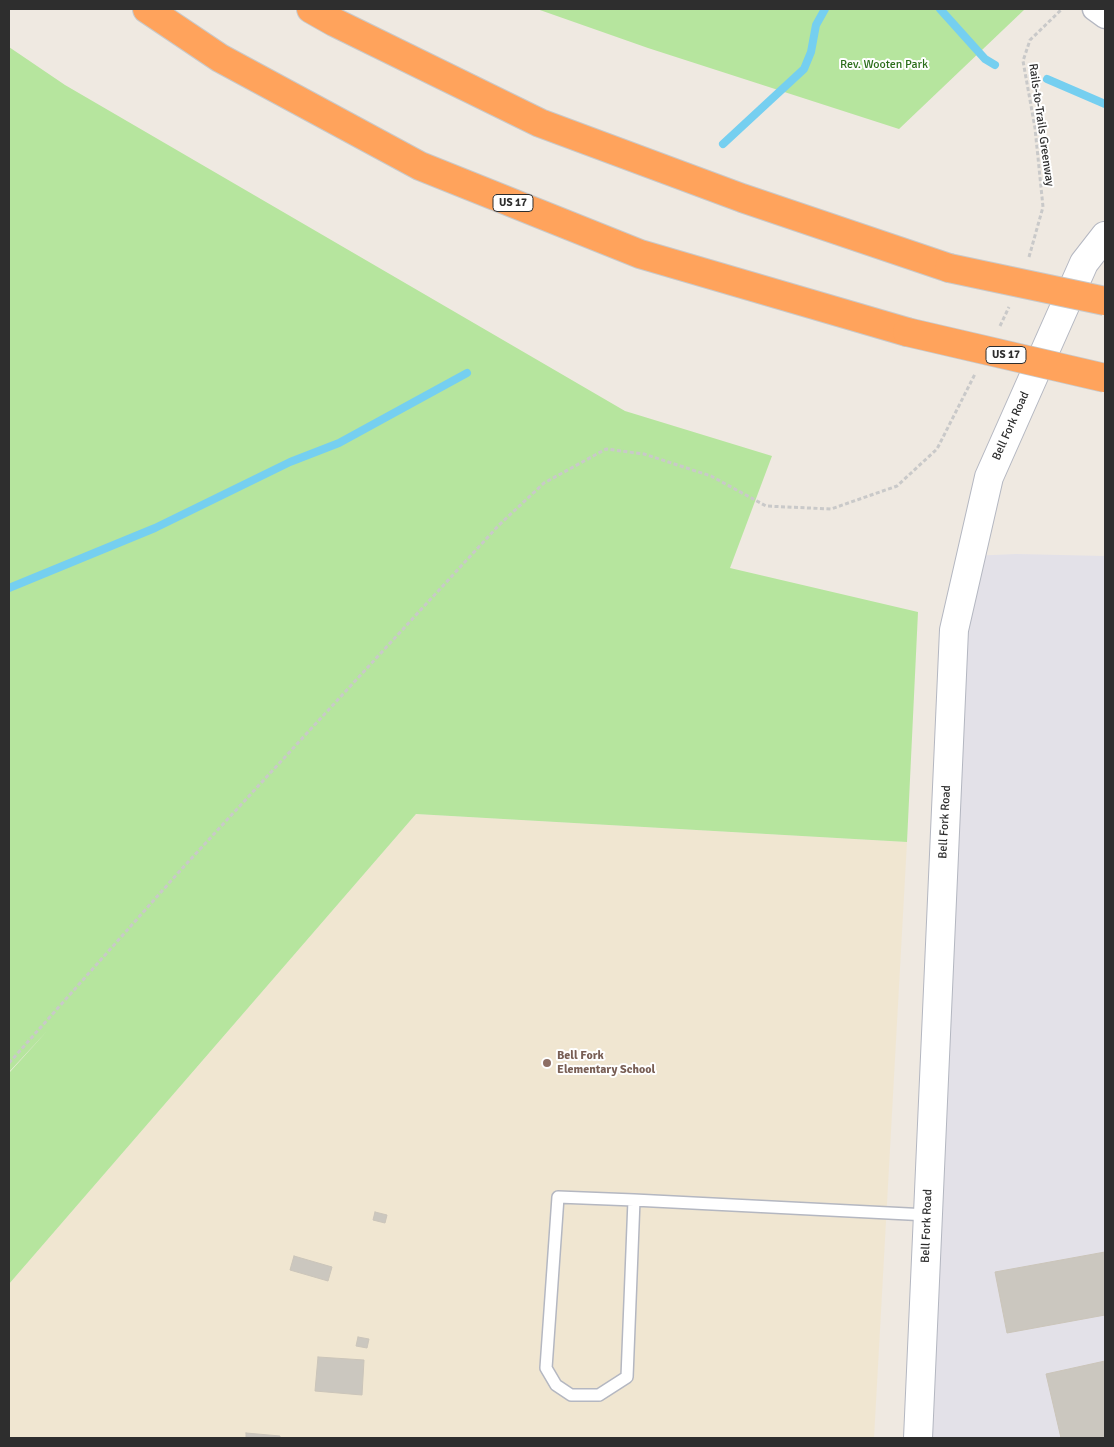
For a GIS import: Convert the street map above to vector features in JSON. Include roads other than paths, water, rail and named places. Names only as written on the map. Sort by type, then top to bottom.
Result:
[{"type":"highway","name":"US 17","points":[[146,9],[220,58],[420,166],[640,254],[907,332],[1105,378]]},
{"type":"highway","points":[[311,9],[540,122],[742,198],[949,268],[1105,301]]},
{"type":"main road","name":"Bell Fork Road","points":[[918,1438],[954,630],[989,477],[1084,263],[1105,236]]},
{"type":"street","points":[[1094,9],[1105,17]]},
{"type":"lane","points":[[634,1200],[627,1377],[599,1395],[571,1395],[556,1385],[546,1368],[558,1197],[634,1200],[928,1215]]},
{"type":"waterway","points":[[723,144],[804,69],[811,52],[816,25],[825,9]]},
{"type":"waterway","points":[[940,9],[985,59],[995,65]]},
{"type":"waterway","points":[[1047,79],[1105,104]]},
{"type":"waterway","points":[[9,588],[155,528],[290,462],[339,443],[467,373]]},
{"type":"place","name":"Bell Fork Elementary School","points":[[547,1063]]},
{"type":"park label","name":"Rev. Wooten Park","points":[[884,65]]}]
